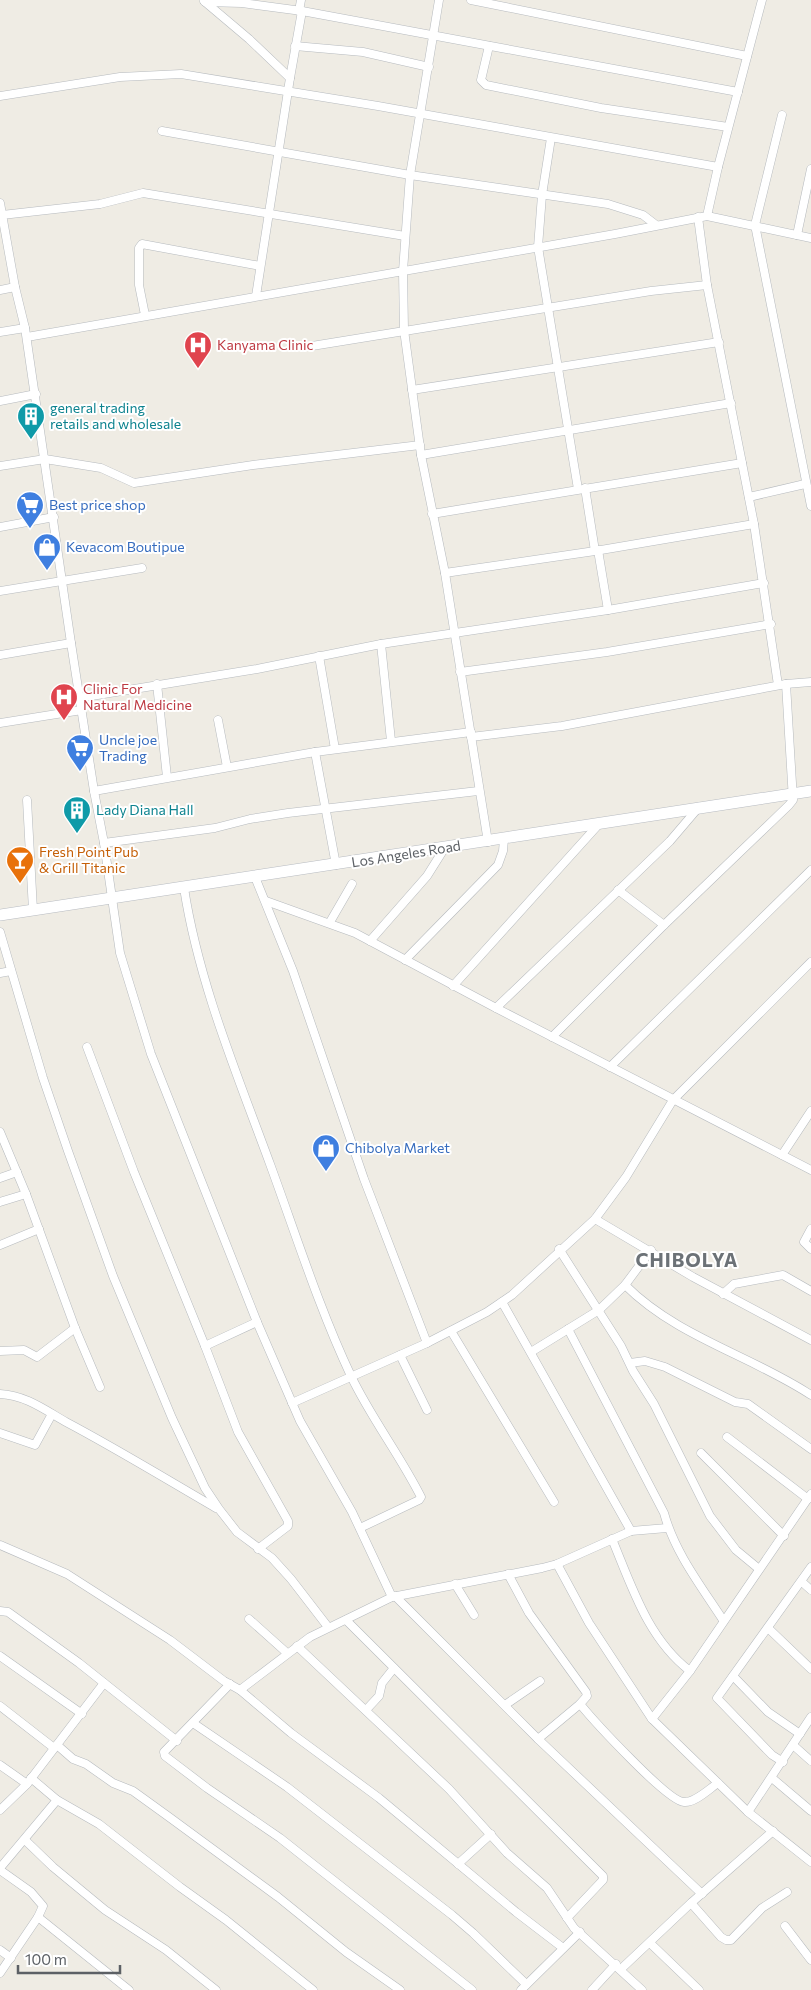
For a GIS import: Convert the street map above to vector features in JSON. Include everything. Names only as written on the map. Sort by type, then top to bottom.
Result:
[{"type":"main road","name":"Los Angeles Road","points":[[0,915],[110,897],[184,888],[444,849],[699,807],[811,791]]},
{"type":"street","points":[[256,296],[296,46],[301,0]]},
{"type":"street","points":[[439,0],[430,67],[410,175],[403,271],[404,330],[421,455],[445,573],[471,734],[478,791],[488,842]]},
{"type":"street","points":[[471,0],[747,56]]},
{"type":"street","points":[[707,216],[728,126],[762,0]]},
{"type":"street","points":[[203,1],[300,11],[738,92]]},
{"type":"street","points":[[203,1],[250,39],[290,78]]},
{"type":"street","points":[[296,46],[363,52],[430,67]]},
{"type":"street","points":[[489,46],[481,80],[486,85],[601,108],[728,126]]},
{"type":"street","points":[[0,96],[120,77],[168,74],[192,76],[421,114],[718,167]]},
{"type":"street","points":[[782,115],[755,225],[768,279],[805,484],[811,506]]},
{"type":"street","points":[[162,131],[410,175],[608,204],[643,215],[656,225]]},
{"type":"street","points":[[551,138],[542,195],[538,247],[546,307],[568,429],[608,610]]},
{"type":"street","points":[[797,235],[811,169]]},
{"type":"street","points":[[2,215],[110,203],[143,193],[405,236]]},
{"type":"street","points":[[0,203],[2,226],[26,328],[79,698],[104,843],[110,897],[120,953],[151,1054],[257,1322],[314,1449],[360,1528],[394,1597],[538,1739],[702,1894]]},
{"type":"street","points":[[27,337],[698,217],[707,216],[811,238]]},
{"type":"street","points":[[552,1037],[793,800],[782,685],[749,497],[707,285],[698,217]]},
{"type":"street","points":[[145,315],[139,284],[139,248],[142,244],[260,266]]},
{"type":"street","points":[[312,346],[546,307],[707,285]]},
{"type":"street","points":[[0,290],[15,287]]},
{"type":"street","points":[[0,332],[26,328]]},
{"type":"street","points":[[412,390],[718,342]]},
{"type":"street","points":[[0,401],[36,394]]},
{"type":"street","points":[[421,455],[731,403]]},
{"type":"street","points":[[0,466],[45,459],[101,468],[134,483],[253,465],[420,445]]},
{"type":"street","points":[[432,514],[742,463]]},
{"type":"street","points":[[749,497],[805,484]]},
{"type":"street","points":[[0,527],[54,517]]},
{"type":"street","points":[[445,573],[596,551],[754,524]]},
{"type":"street","points":[[0,591],[62,579],[142,568]]},
{"type":"street","points":[[79,698],[257,668],[381,644],[608,610],[764,583]]},
{"type":"street","points":[[460,672],[607,652],[771,624]]},
{"type":"street","points":[[0,655],[71,643]]},
{"type":"street","points":[[381,644],[391,742]]},
{"type":"street","points":[[319,656],[335,749]]},
{"type":"street","points":[[94,790],[335,749],[562,726],[782,685],[811,682]]},
{"type":"street","points":[[157,684],[167,778]]},
{"type":"street","points":[[0,723],[82,710]]},
{"type":"street","points":[[218,720],[227,767]]},
{"type":"street","points":[[315,752],[327,808],[336,865]]},
{"type":"street","points":[[104,843],[215,828],[250,819],[327,808],[478,791]]},
{"type":"street","points":[[27,800],[33,910]]},
{"type":"street","points":[[496,1008],[670,841],[699,807]]},
{"type":"street","points":[[453,986],[599,824]]},
{"type":"street","points":[[405,960],[498,865],[503,851],[504,839]]},
{"type":"street","points":[[370,941],[427,876],[444,849]]},
{"type":"street","points":[[610,1067],[811,870]]},
{"type":"street","points":[[255,877],[293,971],[364,1179],[427,1343]]},
{"type":"street","points":[[330,922],[352,884]]},
{"type":"street","points":[[184,888],[194,943],[219,1027],[314,1284],[351,1376],[406,1467],[421,1496],[419,1500],[360,1528]]},
{"type":"street","points":[[618,890],[664,925]]},
{"type":"street","points":[[266,901],[330,922],[370,941],[453,986],[811,1170]]},
{"type":"street","points":[[0,932],[43,1078],[113,1276],[172,1418],[205,1488],[237,1532],[272,1558],[291,1578],[328,1627]]},
{"type":"street","points":[[292,1403],[427,1343],[502,1302],[594,1219],[626,1177],[673,1100],[811,962]]},
{"type":"street","points":[[0,973],[11,971]]},
{"type":"street","points":[[87,1047],[134,1172],[206,1346],[238,1432],[288,1521],[288,1526],[258,1549]]},
{"type":"street","points":[[782,1155],[811,1111]]},
{"type":"street","points":[[0,1132],[2,1142],[26,1194],[75,1328],[100,1386]]},
{"type":"street","points":[[0,1178],[17,1172]]},
{"type":"street","points":[[0,1202],[26,1194]]},
{"type":"street","points":[[594,1219],[651,1250],[723,1294],[811,1340]]},
{"type":"street","points":[[0,1245],[39,1229]]},
{"type":"street","points":[[811,1229],[804,1242],[811,1249]]},
{"type":"street","points":[[559,1249],[599,1310],[630,1363],[637,1379],[654,1404],[710,1516],[736,1550],[759,1569]]},
{"type":"street","points":[[531,1352],[599,1310],[624,1285],[651,1250]]},
{"type":"street","points":[[723,1294],[734,1284],[783,1275],[811,1291]]},
{"type":"street","points":[[624,1285],[638,1299],[680,1328],[777,1373],[811,1395]]},
{"type":"street","points":[[502,1302],[631,1531]]},
{"type":"street","points":[[206,1346],[257,1322]]},
{"type":"street","points":[[0,1351],[24,1350],[37,1358],[75,1328]]},
{"type":"street","points":[[568,1329],[664,1513],[668,1528],[684,1561],[723,1620]]},
{"type":"street","points":[[451,1331],[554,1502]]},
{"type":"street","points":[[400,1355],[427,1410]]},
{"type":"street","points":[[630,1363],[645,1361],[665,1367],[735,1402],[748,1404],[811,1450]]},
{"type":"street","points":[[0,1394],[20,1397],[219,1509]]},
{"type":"street","points":[[0,1433],[35,1446],[52,1414]]},
{"type":"street","points":[[652,1719],[690,1671],[723,1620],[784,1536],[809,1496],[727,1437]]},
{"type":"street","points":[[701,1453],[784,1536]]},
{"type":"street","points":[[240,1690],[287,1653],[328,1627],[394,1597],[557,1564],[631,1531],[668,1528]]},
{"type":"street","points":[[612,1539],[650,1625],[668,1652],[690,1671]]},
{"type":"street","points":[[0,1545],[67,1574],[170,1640],[240,1690],[291,1733],[379,1798],[563,1948]]},
{"type":"street","points":[[557,1564],[588,1622],[652,1719],[748,1812],[811,1862]]},
{"type":"street","points":[[783,1762],[772,1755],[718,1700],[718,1694],[802,1582],[811,1567]]},
{"type":"street","points":[[508,1574],[529,1613],[587,1696],[538,1739]]},
{"type":"street","points":[[802,1582],[811,1590]]},
{"type":"street","points":[[455,1584],[474,1615]]},
{"type":"street","points":[[0,1611],[8,1612],[104,1683],[177,1741]]},
{"type":"street","points":[[249,1618],[287,1653]]},
{"type":"street","points":[[346,1620],[604,1876],[603,1880],[567,1918]]},
{"type":"street","points":[[768,1628],[811,1669]]},
{"type":"street","points":[[297,1646],[449,1789],[507,1853],[547,1888],[567,1918],[580,1932],[619,1966],[642,1990]]},
{"type":"street","points":[[0,1656],[82,1714]]},
{"type":"street","points":[[366,1710],[379,1696],[382,1683],[394,1668]]},
{"type":"street","points":[[733,1676],[768,1712],[800,1734]]},
{"type":"street","points":[[505,1705],[540,1681]]},
{"type":"street","points":[[0,1810],[29,1781],[104,1683]]},
{"type":"street","points":[[230,1684],[194,1724],[164,1752],[165,1756],[207,1788],[280,1838],[472,1990]]},
{"type":"street","points":[[580,1704],[629,1756],[681,1802],[691,1801],[718,1783]]},
{"type":"street","points":[[0,1706],[73,1759],[113,1783],[133,1791],[261,1884],[346,1952],[400,1990]]},
{"type":"street","points":[[748,1812],[783,1762],[811,1717]]},
{"type":"street","points":[[194,1724],[287,1787],[452,1915],[473,1932],[523,1987],[580,1932]]},
{"type":"street","points":[[793,1745],[811,1761]]},
{"type":"street","points":[[0,1765],[99,1824],[226,1920],[313,1990]]},
{"type":"street","points":[[772,1778],[811,1810]]},
{"type":"street","points":[[0,1972],[38,1917],[43,1906],[40,1899],[0,1869],[57,1800]]},
{"type":"street","points":[[592,1990],[619,1966],[650,1943],[691,1903],[773,1831]]},
{"type":"street","points":[[458,1864],[491,1834]]},
{"type":"street","points":[[25,1840],[53,1867],[105,1910],[178,1959],[216,1990]]},
{"type":"street","points":[[691,1903],[721,1937],[731,1940],[762,1908],[787,1892]]},
{"type":"street","points":[[38,1917],[129,1990]]},
{"type":"street","points":[[785,1926],[811,1960]]},
{"type":"street","points":[[650,1943],[694,1988]]},
{"type":"street","points":[[0,1950],[11,1958]]},
{"type":"place","name":"Kanyama Clinic","points":[[198,369]]},
{"type":"place","name":"general trading retails and wholesale","points":[[31,440]]},
{"type":"place","name":"Best price shop","points":[[30,529]]},
{"type":"place","name":"Kevacom Boutipue","points":[[47,571]]},
{"type":"place","name":"Clinic For Natural Medicine","points":[[64,721]]},
{"type":"place","name":"Uncle joe Trading","points":[[80,772]]},
{"type":"place","name":"Lady Diana Hall","points":[[77,834]]},
{"type":"place","name":"Fresh Point Pub & Grill Titanic","points":[[20,884]]},
{"type":"place","name":"Chibolya Market","points":[[326,1172]]},
{"type":"district","name":"CHIBOLYA","points":[[687,1260]]}]
